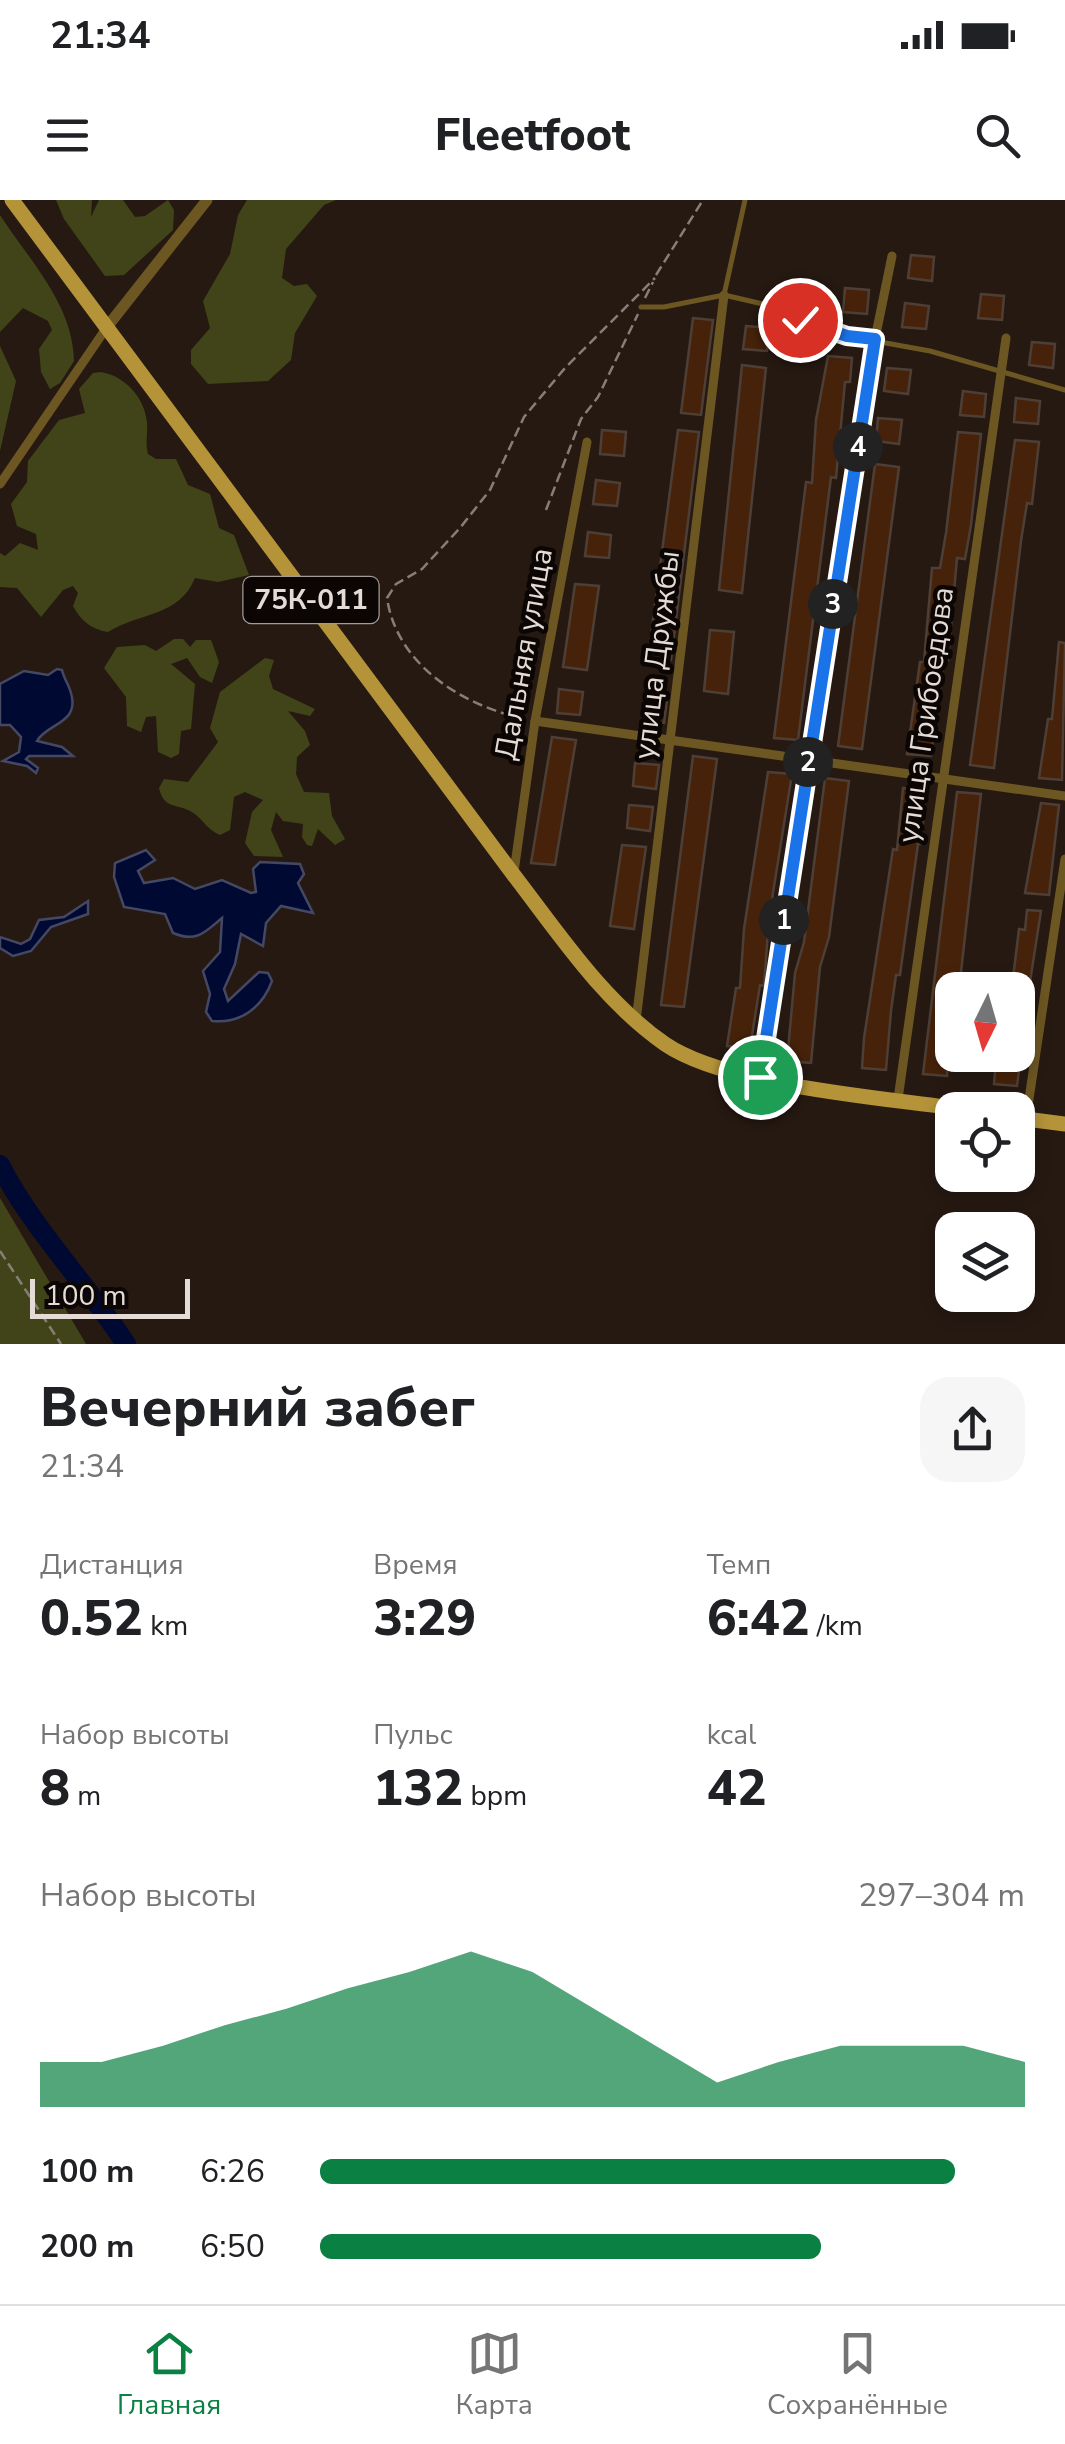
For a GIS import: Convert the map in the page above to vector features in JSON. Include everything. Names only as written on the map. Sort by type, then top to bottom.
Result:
[{"type":"main road","name":"75К-011","points":[[12,200],[514,874]]},
{"type":"main road","points":[[514,874],[582,964],[636,1021],[696,1061],[760,1077],[935,1105]]},
{"type":"main road","points":[[1035,1120],[1065,1124]]},
{"type":"street","points":[[0,484],[107,327],[206,200]]},
{"type":"street","points":[[760,1077],[875,339],[892,256]]},
{"type":"street","name":"улица Дружбы","points":[[636,1021],[724,295]]},
{"type":"street","name":"улица Грибоедова","points":[[898,1099],[1006,338]]},
{"type":"street","name":"Дальняя улица","points":[[514,874],[536,721],[586,442]]},
{"type":"street","points":[[536,721],[1065,796]]},
{"type":"street","points":[[1026,1092],[1065,859]]},
{"type":"lane","points":[[724,295],[745,200]]},
{"type":"lane","points":[[641,308],[724,295],[763,304],[831,332],[875,339],[1065,390]]},
{"type":"path","points":[[546,510],[581,419],[598,397],[655,278],[703,200]]},
{"type":"path","points":[[536,721],[494,712],[432,674],[408,651],[390,618],[388,598],[396,584],[434,556],[490,490],[524,417],[566,368],[655,278]]},
{"type":"path","points":[[0,1252],[62,1344]]},
{"type":"green space","points":[[56,200],[92,200],[91,217],[99,200],[123,200],[135,217],[145,216],[168,200],[174,210],[173,230],[124,275],[105,276],[64,219]]},
{"type":"green space","points":[[247,200],[336,200],[324,205],[286,249],[282,278],[294,286],[307,284],[317,296],[295,333],[291,360],[268,381],[208,384],[191,364],[191,350],[210,328],[203,301],[230,254],[238,215]]},
{"type":"green space","points":[[0,215],[48,284],[72,340],[74,361],[60,383],[50,389],[41,372],[39,349],[52,330],[48,321],[23,308],[0,332]]},
{"type":"green space","points":[[0,346],[16,381],[0,451]]},
{"type":"green space","points":[[101,372],[125,383],[142,404],[148,454],[156,459],[176,459],[188,485],[210,494],[219,528],[234,535],[249,575],[218,582],[195,578],[188,591],[169,607],[108,632],[79,616],[73,606],[78,593],[73,586],[63,590],[41,617],[17,588],[0,587],[0,553],[5,556],[20,543],[38,550],[36,534],[17,526],[11,504],[27,482],[28,461],[59,420],[85,413],[79,389],[93,373]]},
{"type":"green space","points":[[174,639],[183,639],[190,647],[196,640],[211,640],[219,662],[212,683],[200,677],[187,658],[171,664],[195,684],[191,729],[181,731],[179,754],[171,758],[158,752],[156,716],[146,717],[141,732],[127,726],[126,697],[104,668],[117,647],[145,645],[156,651]]},
{"type":"green space","points":[[265,658],[274,660],[269,676],[273,689],[315,709],[310,716],[288,711],[305,731],[310,745],[297,757],[296,774],[304,792],[329,793],[332,816],[345,839],[335,845],[318,829],[312,846],[307,845],[302,837],[303,824],[283,821],[276,812],[271,830],[283,857],[254,856],[245,843],[252,812],[263,800],[245,792],[234,797],[230,830],[220,835],[192,812],[164,800],[159,788],[164,779],[188,782],[218,742],[210,728],[220,692]]},
{"type":"green space","points":[[0,1198],[86,1344],[0,1344]]},
{"type":"water","points":[[62,670],[70,690],[71,711],[37,741],[62,747],[73,756],[29,756],[26,759],[38,768],[36,773],[27,766],[3,761],[19,752],[21,737],[10,725],[0,725],[0,684],[24,671],[48,675]]},
{"type":"water","points":[[146,850],[155,860],[138,871],[144,883],[173,878],[195,889],[222,880],[256,892],[253,869],[260,862],[300,864],[304,874],[298,883],[313,913],[281,906],[266,923],[263,946],[241,934],[235,964],[224,989],[228,1001],[259,972],[268,973],[272,981],[256,1006],[241,1017],[212,1021],[206,1012],[210,994],[203,971],[220,952],[222,918],[211,928],[188,937],[173,933],[165,914],[124,907],[114,877],[115,863]]},
{"type":"water","points":[[88,901],[88,914],[51,927],[31,951],[13,956],[0,948],[0,937],[21,944],[30,939],[39,920],[64,917]]},
{"type":"building","points":[[911,255],[934,257],[932,281],[908,278]]},
{"type":"building","points":[[845,288],[869,290],[867,314],[843,312]]},
{"type":"building","points":[[981,294],[1004,296],[1002,320],[978,318]]},
{"type":"building","points":[[905,303],[929,306],[926,329],[902,327]]},
{"type":"building","points":[[693,318],[713,320],[701,415],[681,413]]},
{"type":"building","points":[[746,326],[770,328],[767,351],[743,349]]},
{"type":"building","points":[[1032,342],[1055,344],[1053,368],[1029,365]]},
{"type":"building","points":[[828,356],[852,358],[850,382],[845,382],[836,478],[831,477],[798,740],[774,738],[806,482],[812,483],[816,420]]},
{"type":"building","points":[[742,365],[766,368],[742,593],[719,590]]},
{"type":"building","points":[[887,368],[911,370],[908,394],[884,391]]},
{"type":"building","points":[[963,391],[986,394],[984,417],[960,415]]},
{"type":"building","points":[[1016,398],[1040,401],[1038,424],[1014,422]]},
{"type":"building","points":[[878,418],[902,420],[899,444],[876,441]]},
{"type":"building","points":[[602,430],[626,432],[624,456],[600,454]]},
{"type":"building","points":[[678,430],[699,432],[671,660],[648,658]]},
{"type":"building","points":[[958,432],[981,434],[971,525],[965,559],[957,558],[948,660],[944,659],[931,756],[907,754],[920,662],[924,662],[932,568],[940,568]]},
{"type":"building","points":[[1015,440],[1039,442],[1032,504],[1027,503],[1021,541],[994,768],[970,765]]},
{"type":"building","points":[[875,464],[899,467],[862,749],[838,746]]},
{"type":"building","points":[[596,480],[620,483],[617,506],[593,504]]},
{"type":"building","points":[[588,532],[611,535],[609,558],[585,556]]},
{"type":"building","points":[[575,584],[599,586],[587,670],[563,667]]},
{"type":"building","points":[[710,630],[734,632],[728,694],[704,691]]},
{"type":"building","points":[[1059,642],[1065,643],[1062,780],[1039,778],[1048,719],[1052,719]]},
{"type":"building","points":[[559,689],[583,692],[580,715],[557,713]]},
{"type":"building","points":[[647,698],[667,700],[664,723],[645,721]]},
{"type":"building","points":[[552,737],[576,740],[555,865],[531,863]]},
{"type":"building","points":[[693,756],[717,759],[684,1007],[661,1005]]},
{"type":"building","points":[[635,763],[659,765],[656,789],[633,786]]},
{"type":"building","points":[[768,772],[792,774],[769,918],[764,986],[760,985],[750,1048],[727,1046],[736,988],[740,988],[744,929]]},
{"type":"building","points":[[825,778],[849,781],[829,937],[820,967],[811,1063],[787,1061],[795,973],[804,942]]},
{"type":"building","points":[[903,788],[926,790],[921,844],[900,975],[896,975],[886,1070],[862,1068],[893,849],[897,850]]},
{"type":"building","points":[[957,792],[981,794],[961,972],[935,972]]},
{"type":"building","points":[[1041,803],[1059,805],[1049,895],[1025,893]]},
{"type":"building","points":[[629,805],[653,807],[650,831],[627,828]]},
{"type":"building","points":[[622,845],[646,847],[634,929],[610,926]]},
{"type":"building","points":[[1027,910],[1041,911],[1032,972],[1014,972],[1019,929],[1025,930]]},
{"type":"building","points":[[935,974],[935,1072],[947,1072],[947,1076],[923,1074]]},
{"type":"building","points":[[995,1072],[1019,1072],[1017,1086],[994,1084]]},
{"type":"waterway","points":[[0,1165],[28,1211],[126,1344]]},
{"type":"route","points":[[760,1077],[875,339],[847,336],[800,320]]}]
